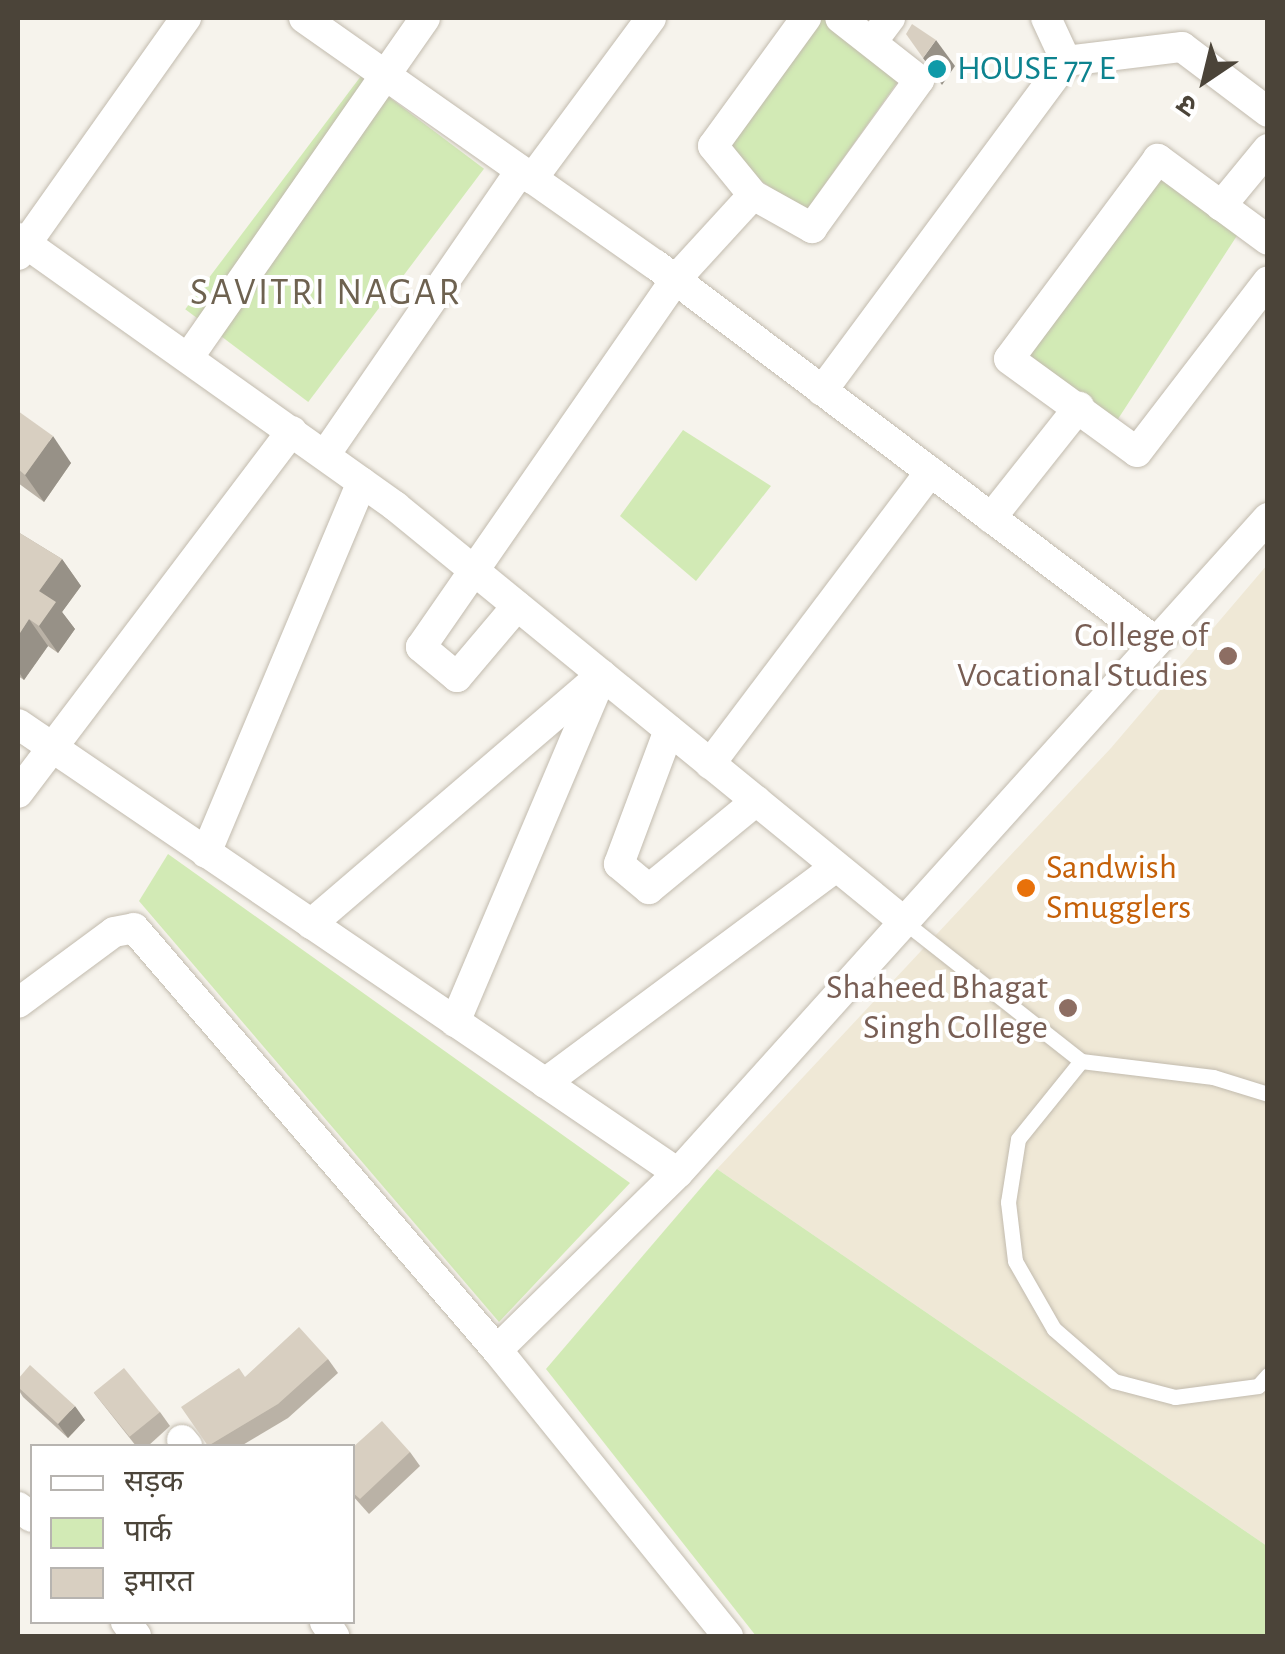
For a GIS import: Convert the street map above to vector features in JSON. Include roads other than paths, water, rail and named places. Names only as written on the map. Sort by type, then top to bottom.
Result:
[{"type":"street","points":[[186,18],[20,246],[188,358],[362,482],[902,920]]},
{"type":"street","points":[[304,18],[675,280],[1154,641]]},
{"type":"street","points":[[188,358],[425,18]]},
{"type":"street","points":[[325,456],[526,175],[650,18]]},
{"type":"street","points":[[806,18],[713,146],[753,195],[812,228],[920,80],[840,18]]},
{"type":"street","points":[[872,42],[890,18]]},
{"type":"street","points":[[1046,18],[1066,60]]},
{"type":"street","points":[[822,391],[1066,60],[1182,47],[1268,112]]},
{"type":"street","points":[[1221,206],[1268,149]]},
{"type":"street","points":[[1268,240],[1158,159],[1010,359],[1137,452],[1268,281]]},
{"type":"street","points":[[517,606],[457,677],[421,647],[471,568],[675,280],[753,195]]},
{"type":"street","points":[[991,518],[1079,407]]},
{"type":"street","points":[[18,794],[49,746],[292,431]]},
{"type":"street","points":[[710,764],[930,472]]},
{"type":"street","points":[[206,852],[362,482]]},
{"type":"street","points":[[497,1350],[678,1174],[902,920],[1268,518]]},
{"type":"street","points":[[310,924],[602,676]]},
{"type":"street","points":[[455,1022],[602,676]]},
{"type":"street","points":[[18,724],[678,1174]]},
{"type":"street","points":[[669,730],[619,864],[649,889],[756,802]]},
{"type":"street","points":[[544,1083],[836,867]]},
{"type":"street","points":[[18,1003],[123,926],[134,928],[497,1350],[728,1636]]},
{"type":"lane","points":[[902,920],[1081,1061],[1213,1077],[1268,1094]]},
{"type":"lane","points":[[1081,1061],[1018,1139],[1008,1202],[1016,1261],[1054,1328],[1114,1381],[1174,1396],[1258,1386],[1268,1375]]},
{"type":"place","name":"HOUSE 77 E","points":[[937,69]]},
{"type":"place","name":"College of Vocational Studies","points":[[1228,656]]},
{"type":"place","name":"Sandwish Smugglers","points":[[1026,888]]},
{"type":"place","name":"Shaheed Bhagat Singh College","points":[[1068,1008]]},
{"type":"district","name":"SAVITRI NAGAR","points":[[326,294]]}]
